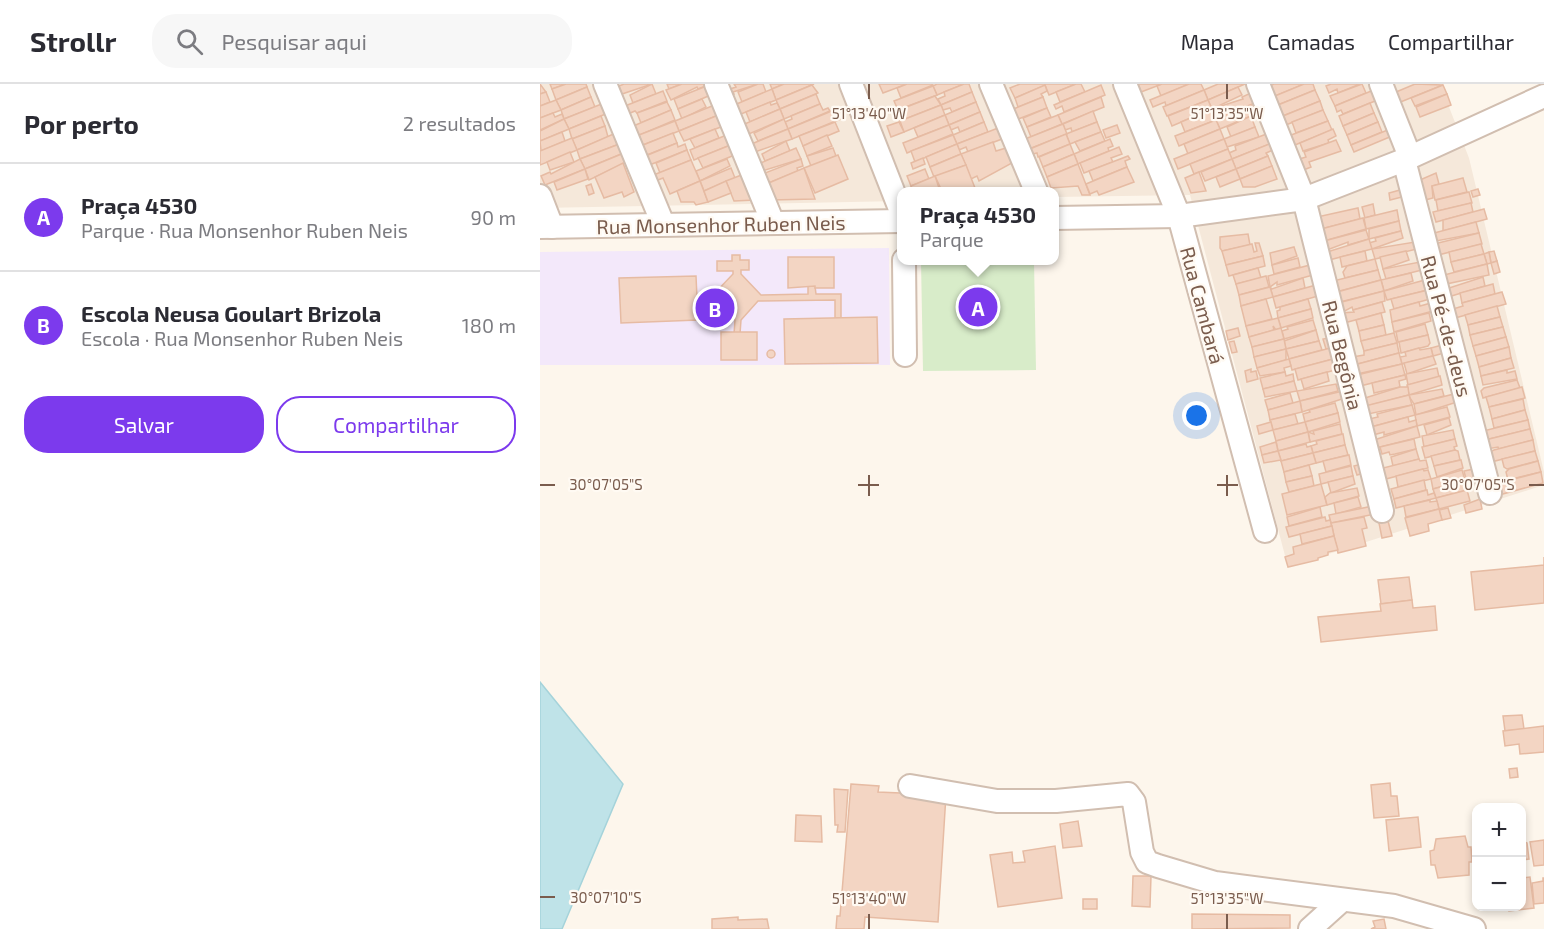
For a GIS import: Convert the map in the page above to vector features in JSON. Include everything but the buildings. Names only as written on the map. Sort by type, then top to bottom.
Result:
[{"type":"street","points":[[605,84],[663,225]]},
{"type":"street","points":[[716,84],[773,223]]},
{"type":"street","points":[[851,84],[897,201]]},
{"type":"street","points":[[991,84],[1034,187]]},
{"type":"street","name":"Rua Cambará","points":[[1125,84],[1179,216],[1265,531]]},
{"type":"street","name":"Rua Begônia","points":[[1258,84],[1304,199],[1382,511]]},
{"type":"street","name":"Rua Pé-de-deus","points":[[1380,84],[1407,159],[1490,493]]},
{"type":"street","points":[[1059,218],[1179,216],[1304,199],[1407,159],[1544,96]]},
{"type":"street","points":[[540,196],[546,227]]},
{"type":"street","name":"Rua Monsenhor Ruben Neis","points":[[546,227],[897,221]]},
{"type":"street","points":[[904,265],[905,355]]},
{"type":"street","points":[[910,786],[997,801],[1056,801],[1128,794],[1134,802],[1142,852],[1148,862],[1215,883],[1394,906],[1474,929]]},
{"type":"street","points":[[1310,929],[1342,900]]},
{"type":"shaded area","points":[[540,84],[1440,84],[1469,158],[1544,472],[1544,485],[1288,567],[1190,195],[1059,197],[1059,187],[897,187],[897,201],[540,208]]},
{"type":"shaded area","points":[[889,248],[890,365],[540,365],[540,252]]},
{"type":"green space","points":[[921,265],[1034,265],[1036,370],[923,371]]},
{"type":"water","points":[[540,682],[623,784],[562,929],[540,929]]},
{"type":"place","name":"Praça 4530","points":[[978,307]]},
{"type":"place","name":"Escola Neusa Goulart Brizola","points":[[715,308]]}]
